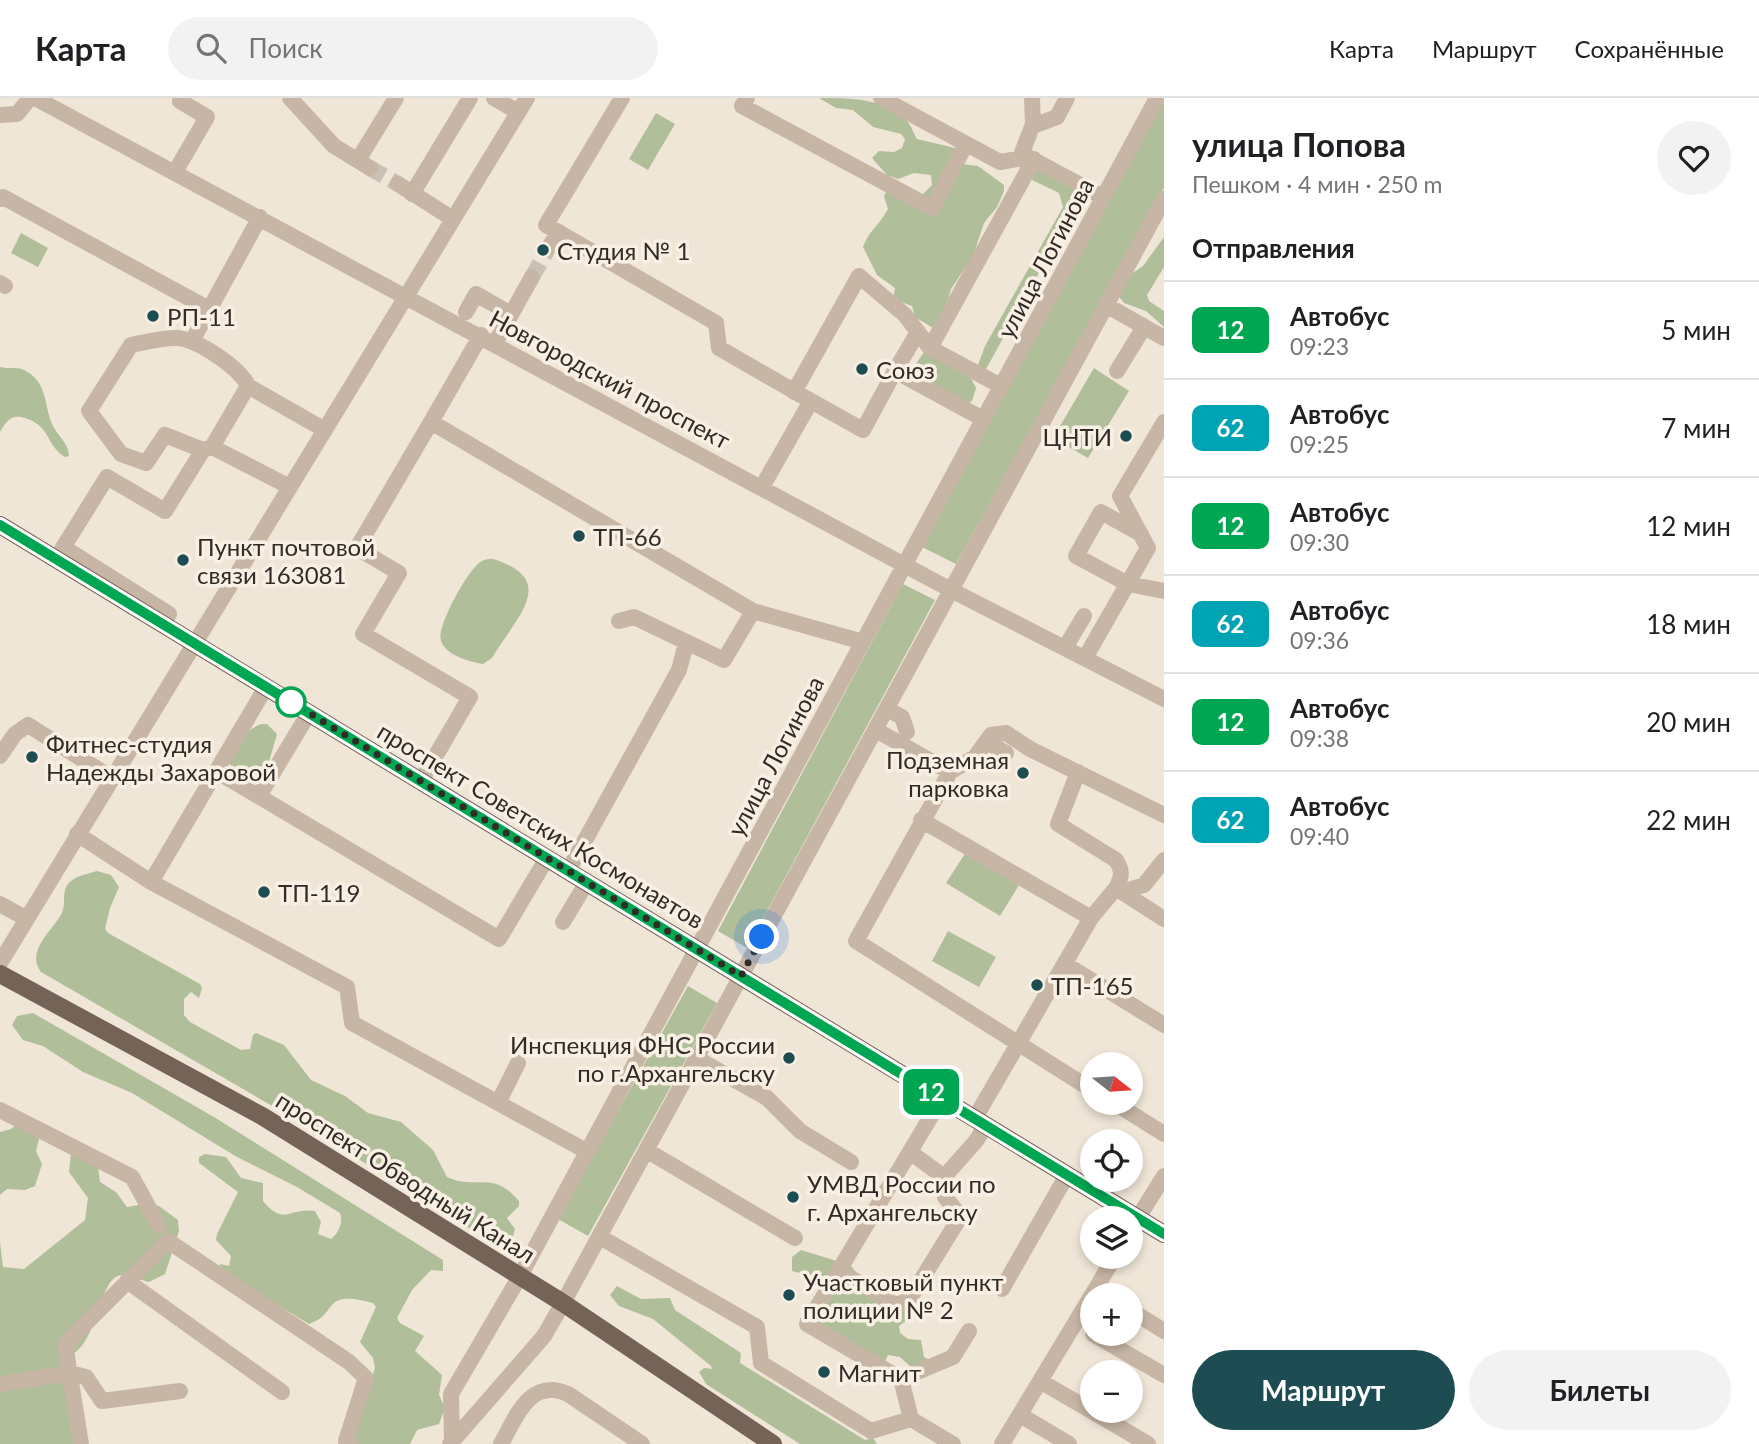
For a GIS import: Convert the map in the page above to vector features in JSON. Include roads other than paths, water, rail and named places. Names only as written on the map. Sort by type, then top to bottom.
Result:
[{"type":"main road","name":"проспект Советских Космонавтов","points":[[1,528],[59,553],[164,624],[1068,1175],[1109,1206]]},
{"type":"main road","name":"проспект Обводный Канал","points":[[0,974],[262,1116],[563,1303],[773,1444]]},
{"type":"main road","name":"проспект Советских Космонавтов","points":[[1143,1228],[1164,1234]]},
{"type":"street","points":[[0,115],[17,114],[32,98]]},
{"type":"street","name":"Новгородский проспект","points":[[32,98],[407,295],[951,590],[1164,699]]},
{"type":"street","points":[[290,98],[334,146],[364,164],[396,98]]},
{"type":"street","points":[[412,194],[470,98]]},
{"type":"street","points":[[0,963],[523,105],[494,98]]},
{"type":"street","points":[[621,98],[546,225],[716,323],[719,348],[863,430],[918,332]]},
{"type":"street","points":[[747,98],[742,106],[932,208],[966,144]]},
{"type":"street","points":[[881,98],[1000,162],[1027,159],[1103,197]]},
{"type":"street","points":[[930,348],[1027,159],[1033,126],[1032,98]]},
{"type":"street","points":[[1033,126],[1057,117],[1067,98]]},
{"type":"street","name":"улица Логинова","points":[[451,1442],[451,1394],[588,1152],[1157,98]]},
{"type":"street","points":[[175,172],[207,117],[179,99]]},
{"type":"street","points":[[398,184],[453,219]]},
{"type":"street","points":[[0,199],[3,197],[209,309]]},
{"type":"street","name":"улица Логинова","points":[[451,1442],[500,1390],[544,1336],[563,1303],[1164,198]]},
{"type":"street","points":[[192,341],[260,217]]},
{"type":"street","points":[[550,247],[559,232]]},
{"type":"street","points":[[794,392],[859,276],[905,315],[930,348],[1001,386]]},
{"type":"street","points":[[421,781],[470,697],[363,634],[399,573],[356,548],[431,422],[488,339],[511,314],[533,277]]},
{"type":"street","points":[[466,312],[476,294],[511,314]]},
{"type":"street","points":[[1106,305],[1164,338]]},
{"type":"street","points":[[1117,371],[1144,327]]},
{"type":"street","points":[[290,487],[208,448],[165,435],[146,463],[121,454],[89,411],[131,345],[177,338],[192,341],[243,373],[248,386],[325,430]]},
{"type":"street","points":[[895,371],[984,419]]},
{"type":"street","points":[[107,477],[165,511],[248,386]]},
{"type":"street","points":[[762,487],[811,401]]},
{"type":"street","points":[[431,422],[753,611],[863,642]]},
{"type":"street","points":[[1085,658],[1148,548],[1120,496],[1164,422]]},
{"type":"street","points":[[59,553],[121,454]]},
{"type":"street","points":[[1143,535],[1101,512],[1076,556],[1128,584],[1164,591]]},
{"type":"street","points":[[620,621],[634,617],[724,660],[753,611]]},
{"type":"street","points":[[1065,648],[1084,616]]},
{"type":"street","points":[[568,871],[679,670],[686,643]]},
{"type":"street","points":[[151,882],[266,687]]},
{"type":"street","points":[[887,709],[902,718],[907,732]]},
{"type":"street","points":[[259,796],[309,713]]},
{"type":"street","points":[[0,756],[15,734],[28,724],[112,778]]},
{"type":"street","points":[[876,730],[950,772]]},
{"type":"street","points":[[1080,1083],[856,941],[950,772],[975,757],[991,735],[1006,733],[1030,749],[1164,815]]},
{"type":"street","points":[[986,742],[1006,753]]},
{"type":"street","points":[[216,771],[499,939],[547,858]]},
{"type":"street","points":[[839,1271],[896,1304],[909,1300],[957,1222],[958,1213],[945,1197],[944,1177],[976,1141],[980,1122],[1018,1044],[1091,918],[1119,890],[1122,868],[1116,860],[1058,824],[1078,772]]},
{"type":"street","points":[[922,820],[1091,918]]},
{"type":"street","points":[[77,834],[151,882],[347,987],[352,1023],[588,1152]]},
{"type":"street","points":[[1119,890],[1144,885],[1164,860]]},
{"type":"street","points":[[563,922],[587,882]]},
{"type":"street","points":[[1119,890],[1164,919]]},
{"type":"street","points":[[0,904],[27,919]]},
{"type":"street","points":[[1065,964],[1164,1025]]},
{"type":"street","points":[[696,1058],[767,1098],[800,1131],[851,1162]]},
{"type":"street","points":[[498,1103],[518,1063]]},
{"type":"street","points":[[942,1098],[807,1324],[901,1379],[911,1419],[953,1444]]},
{"type":"street","points":[[0,1110],[132,1177],[159,1226]]},
{"type":"street","points":[[1134,1115],[1164,1134]]},
{"type":"street","points":[[646,1150],[795,1238]]},
{"type":"street","points":[[910,1153],[944,1177]]},
{"type":"street","points":[[1002,1289],[1068,1175]]},
{"type":"street","points":[[1143,1210],[1164,1176]]},
{"type":"street","points":[[600,1237],[757,1327],[761,1363],[871,1431],[911,1419]]},
{"type":"street","points":[[80,1444],[65,1344],[167,1241],[349,1362],[366,1378],[347,1443]]},
{"type":"street","points":[[127,1281],[282,1392]]},
{"type":"street","points":[[1002,1444],[1080,1315]]},
{"type":"street","points":[[1143,1318],[1164,1331]]},
{"type":"street","points":[[1075,1323],[1080,1326]]},
{"type":"street","points":[[901,1379],[953,1357],[969,1331]]},
{"type":"street","points":[[1114,1346],[1164,1375]]},
{"type":"street","points":[[0,1384],[70,1373],[86,1377],[102,1401],[180,1391]]},
{"type":"street","points":[[1040,1381],[1148,1444]]},
{"type":"street","points":[[501,1444],[528,1399],[540,1391],[554,1390],[568,1394],[642,1444]]},
{"type":"street","points":[[1020,1415],[1069,1444]]},
{"type":"tunnel","points":[[370,168],[398,184]]},
{"type":"tunnel","points":[[532,277],[549,247]]},
{"type":"place","name":"Студия № 1","points":[[543,250]]},
{"type":"place","name":"РП-11","points":[[153,316]]},
{"type":"place","name":"Союз","points":[[862,369]]},
{"type":"place","name":"ЦНТИ","points":[[1126,436]]},
{"type":"place","name":"ТП-66","points":[[579,536]]},
{"type":"place","name":"Пункт почтовой связи 163081","points":[[183,560]]},
{"type":"place","name":"Фитнес-студия Надежды Захаровой","points":[[32,757]]},
{"type":"place","name":"Подземная парковка","points":[[1023,773]]},
{"type":"place","name":"ТП-119","points":[[264,892]]},
{"type":"place","name":"ТП-165","points":[[1037,985]]},
{"type":"place","name":"Инспекция ФНС России по г.Архангельску","points":[[789,1058]]},
{"type":"place","name":"УМВД России по г. Архангельску","points":[[793,1197]]},
{"type":"place","name":"Участковый пункт полиции № 2","points":[[789,1295]]},
{"type":"place","name":"Магнит","points":[[824,1372]]}]
